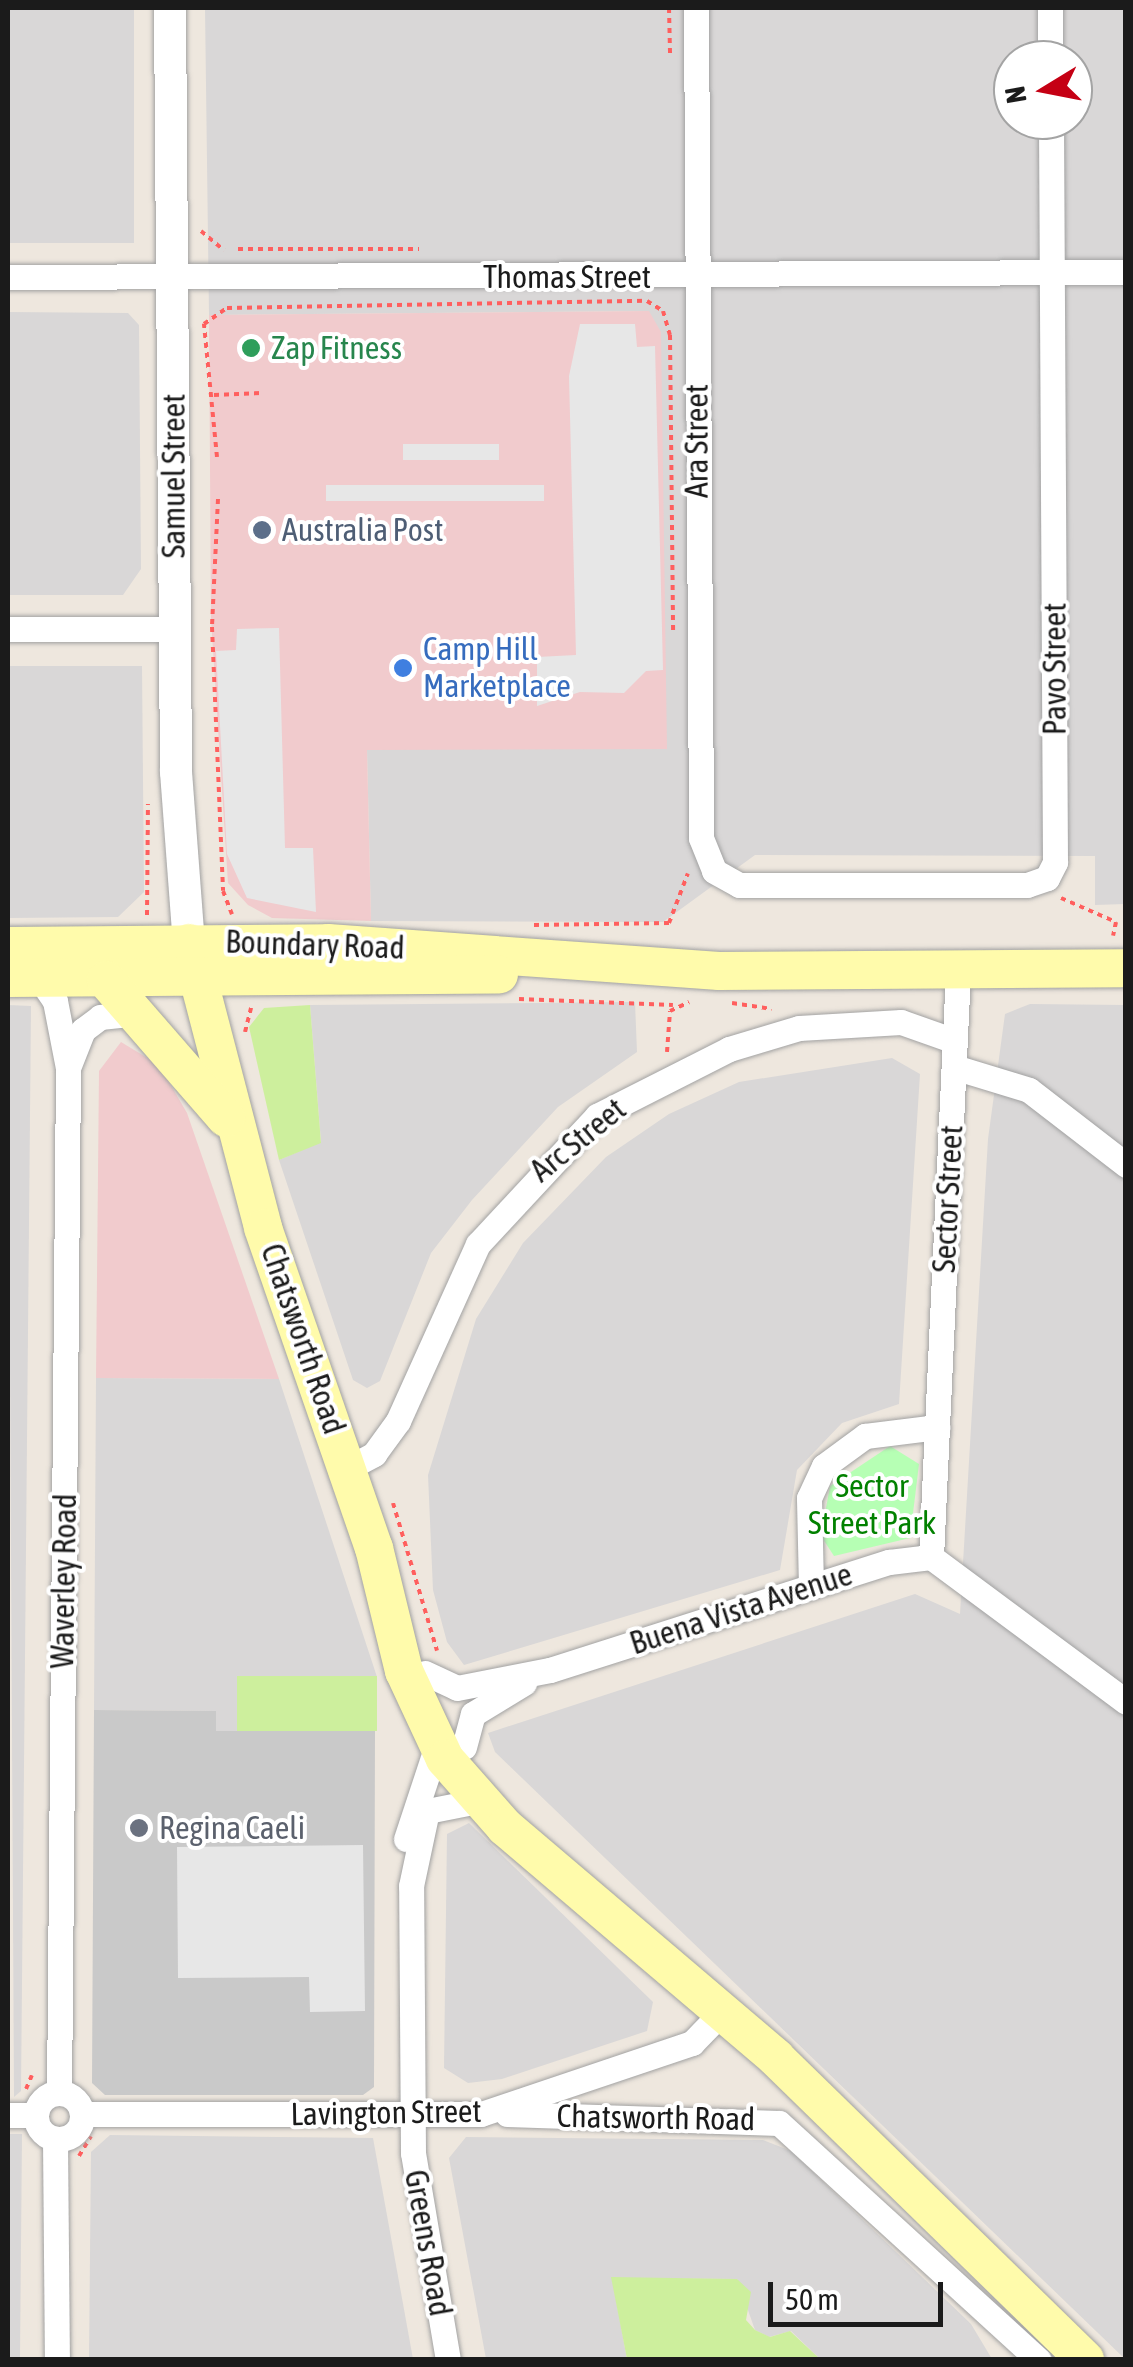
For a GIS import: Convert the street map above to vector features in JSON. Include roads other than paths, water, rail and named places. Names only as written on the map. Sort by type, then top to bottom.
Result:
[{"type":"main road","name":"Boundary Road","points":[[8,946],[189,943],[518,954],[621,966]]},
{"type":"main road","name":"Chatsworth Road","points":[[189,943],[234,1129],[374,1548],[392,1632],[478,1801],[615,1914],[723,2011],[1085,2360]]},
{"type":"main road","name":"Boundary Road","points":[[24,978],[199,980],[621,966],[958,971],[1114,954]]},
{"type":"main road","name":"Chatsworth Road","points":[[106,980],[234,1129]]},
{"type":"main road","name":"Chatsworth Road","points":[[374,1548],[434,1668],[450,1746],[615,1914]]},
{"type":"street","name":"Samuel Street","points":[[170,8],[175,628],[189,943]]},
{"type":"street","name":"Ara Street","points":[[696,8],[697,747],[702,869]]},
{"type":"street","points":[[1050,8],[1050,40]]},
{"type":"street","name":"Pavo Street","points":[[702,869],[739,885],[1046,878],[1057,847],[1051,140]]},
{"type":"street","name":"Thomas Street","points":[[8,277],[1126,272]]},
{"type":"street","points":[[8,629],[175,628]]},
{"type":"street","name":"Sector Street","points":[[931,1558],[958,971]]},
{"type":"street","name":"Waverley Road","points":[[24,978],[56,1001],[68,1068],[59,2093]]},
{"type":"street","name":"Waverley Road","points":[[68,1068],[84,1030],[100,1017],[136,1013]]},
{"type":"street","name":"Arc Street","points":[[348,1468],[385,1443],[458,1277],[516,1194],[598,1116],[676,1072],[799,1028],[901,1022],[1029,1090],[1126,1165]]},
{"type":"street","points":[[812,1587],[809,1498],[824,1466],[865,1436],[937,1426]]},
{"type":"street","points":[[931,1558],[1126,1702]]},
{"type":"street","name":"Buena Vista Avenue","points":[[434,1668],[457,1688],[550,1670],[812,1587],[931,1558]]},
{"type":"street","name":"Buena Vista Avenue","points":[[450,1746],[476,1711],[550,1670]]},
{"type":"street","name":"Greens Road","points":[[448,2360],[411,2117],[411,1886],[406,1821],[450,1746]]},
{"type":"street","name":"Greens Road","points":[[411,1886],[428,1812],[478,1801]]},
{"type":"street","name":"Lavington Street","points":[[87,2122],[481,2114],[692,2043],[723,2011]]},
{"type":"street","points":[[8,2115],[36,2116],[59,2093],[87,2122],[72,2135],[55,2139]]},
{"type":"street","name":"Chatsworth Road","points":[[481,2114],[779,2123],[1039,2360]]},
{"type":"street","points":[[36,2116],[55,2139],[54,2354]]},
{"type":"street","points":[[999,2326],[1018,2360]]},
{"type":"place","name":"Zap Fitness","points":[[251,348]]},
{"type":"place","name":"Australia Post","points":[[262,530]]},
{"type":"place","name":"Camp Hill Marketplace","points":[[403,668]]},
{"type":"place","name":"Regina Caeli","points":[[139,1828]]},
{"type":"park label","name":"Sector Street Park","points":[[872,1506]]}]
